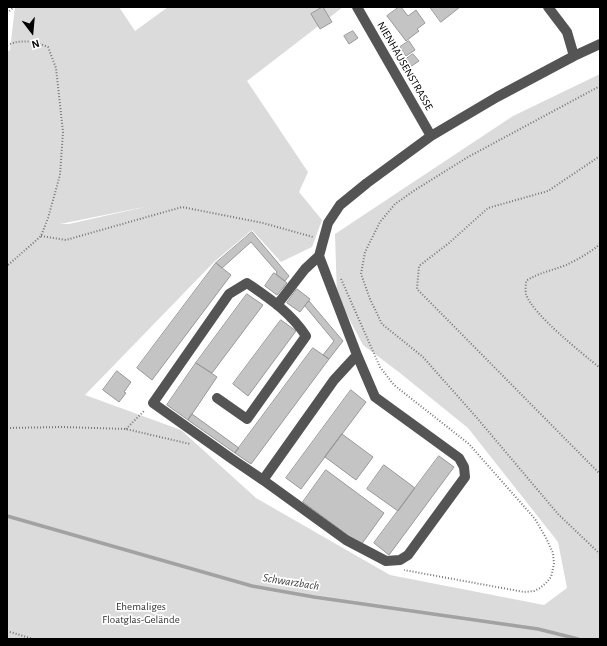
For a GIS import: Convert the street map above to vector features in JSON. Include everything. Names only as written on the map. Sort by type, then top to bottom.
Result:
[{"type":"street","name":"NIENHAUSENSTRASSE","points":[[357,7],[431,136]]},
{"type":"street","points":[[548,7],[567,32],[574,56]]},
{"type":"street","points":[[277,305],[305,270],[319,256],[328,223],[340,205],[367,183],[431,136],[497,97],[574,56],[600,44]]},
{"type":"street","points":[[217,398],[247,419],[306,336],[297,322],[247,283],[229,294],[153,403],[346,540],[386,561],[400,560],[408,555],[465,477],[464,467],[459,458],[375,397],[357,355],[319,256]]},
{"type":"street","points":[[263,480],[334,380],[357,355]]},
{"type":"path","points":[[7,13],[14,7]]},
{"type":"path","points":[[7,45],[17,41],[37,42],[48,48],[56,68],[63,132],[60,175],[48,218],[41,236],[7,266]]},
{"type":"path","points":[[600,86],[468,158],[415,190],[396,204],[380,222],[365,252],[361,274],[370,299],[382,324],[423,357],[558,514],[600,554]]},
{"type":"path","points":[[600,156],[548,191],[488,208],[449,243],[419,266],[417,289],[600,474]]},
{"type":"path","points":[[41,236],[66,240],[182,207],[263,223],[323,240]]},
{"type":"path","points":[[600,244],[567,264],[536,275],[526,282],[525,293],[531,305],[553,327],[600,368]]},
{"type":"path","points":[[340,276],[380,367],[394,386],[469,444],[535,519],[553,553],[554,564],[551,577],[546,583],[534,591],[524,592],[406,571],[386,561]]},
{"type":"path","points":[[126,429],[153,403]]},
{"type":"path","points":[[7,428],[62,427],[126,429],[192,444]]},
{"type":"path","points":[[7,631],[33,639]]},
{"type":"green space","name":"Ehemaliges Floatglas-Gelände","points":[[15,7],[119,7],[135,31],[168,7],[343,7],[247,81],[308,172],[299,192],[322,220],[312,247],[281,262],[252,230],[214,262],[85,395],[181,430],[256,498],[390,575],[544,605],[567,588],[558,542],[468,428],[363,345],[337,296],[335,234],[513,116],[600,74],[600,639],[7,639],[7,52],[10,50]],"holes":[[[149,206],[69,224],[60,224]]]},
{"type":"building","points":[[323,7],[332,22],[320,29],[311,14]]},
{"type":"building","points":[[401,7],[408,16],[416,10],[425,23],[417,29],[419,31],[406,41],[387,16]]},
{"type":"building","points":[[430,7],[460,7],[441,22]]},
{"type":"building","points":[[353,31],[358,38],[349,44],[344,36]]},
{"type":"building","points":[[409,41],[415,50],[406,56],[400,47]]},
{"type":"building","points":[[413,54],[419,61],[407,69],[402,62]]},
{"type":"building","points":[[252,232],[289,276],[285,281],[276,274],[277,272],[251,242],[222,268],[216,263]]},
{"type":"building","points":[[216,263],[231,275],[152,380],[137,368]]},
{"type":"building","points":[[274,273],[287,283],[277,295],[265,286]]},
{"type":"building","points":[[297,289],[310,299],[300,312],[287,303]]},
{"type":"building","points":[[247,294],[263,305],[212,373],[196,363]]},
{"type":"building","points":[[309,301],[343,341],[329,359],[323,355],[334,341],[305,306]]},
{"type":"building","points":[[281,320],[296,331],[248,396],[233,384]]},
{"type":"building","points":[[313,348],[329,359],[251,464],[235,453]]},
{"type":"building","points":[[196,363],[217,377],[188,420],[167,405]]},
{"type":"building","points":[[117,371],[131,382],[124,392],[126,393],[119,402],[103,390]]},
{"type":"building","points":[[351,390],[366,402],[301,489],[286,478]]},
{"type":"building","points":[[192,414],[239,448],[235,453],[188,420]]},
{"type":"building","points":[[342,434],[373,457],[356,480],[325,457]]},
{"type":"building","points":[[439,456],[454,467],[389,555],[374,543]]},
{"type":"building","points":[[384,465],[415,488],[398,511],[367,489]]},
{"type":"building","points":[[326,470],[384,513],[361,545],[303,502]]},
{"type":"waterway","name":"Schwarzbach","points":[[7,516],[252,586],[314,597],[538,629],[578,639]]}]
